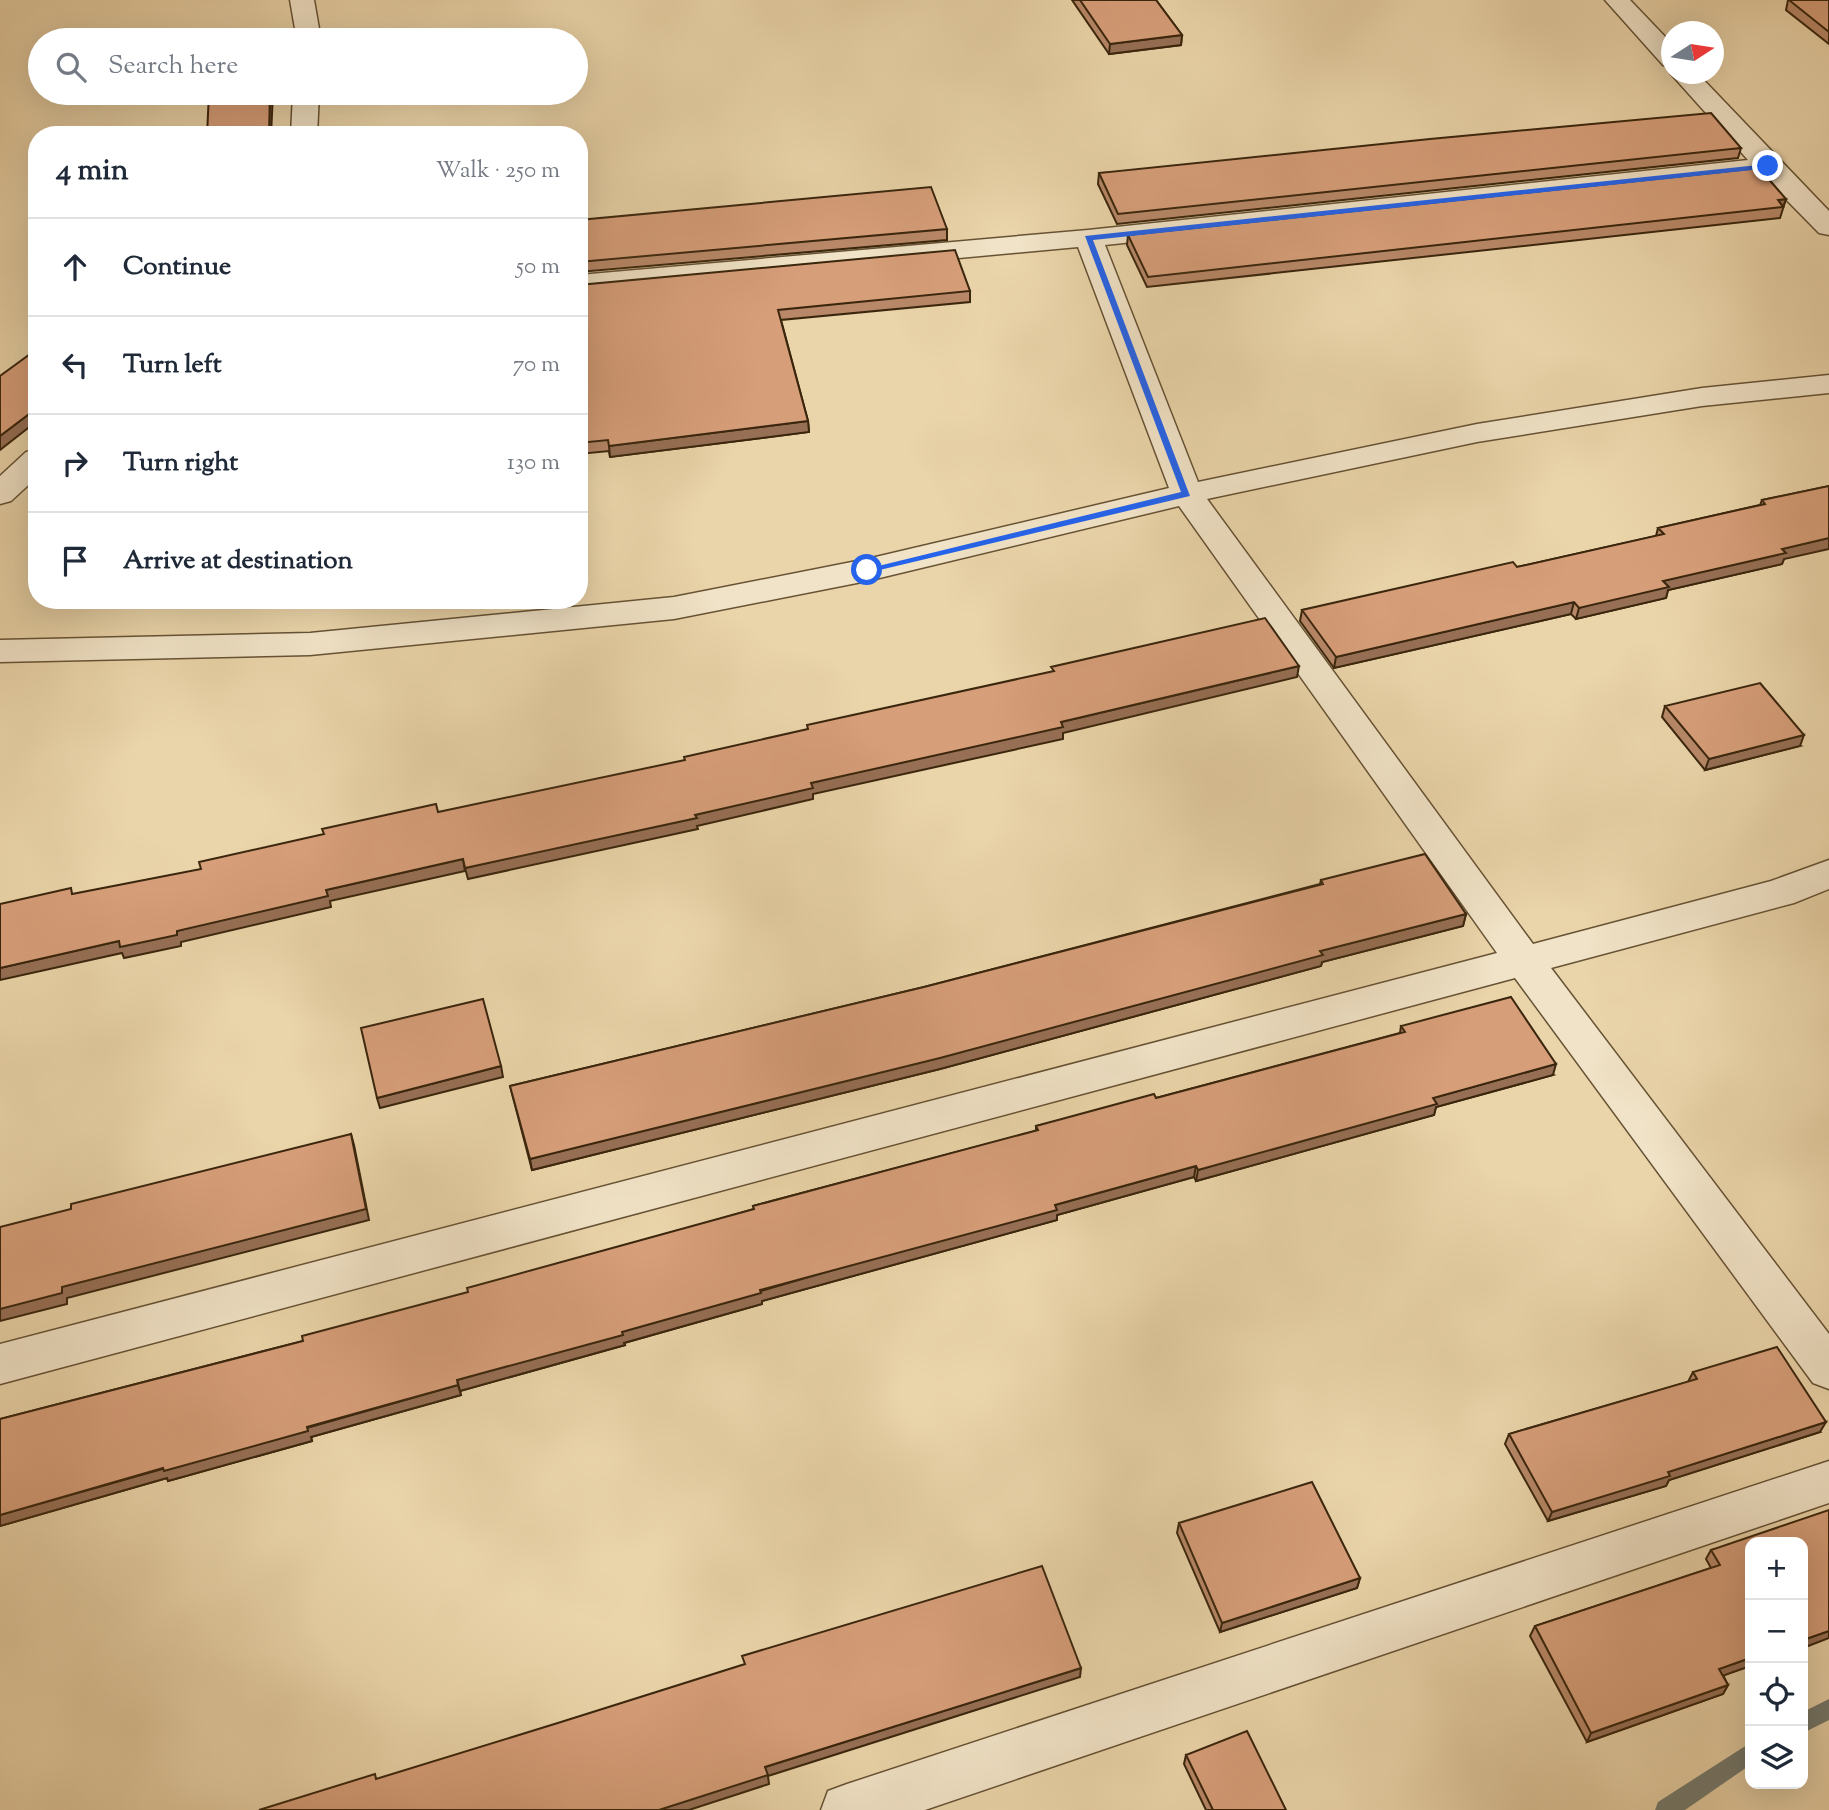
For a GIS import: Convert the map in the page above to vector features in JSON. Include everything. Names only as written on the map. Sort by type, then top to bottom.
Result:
[{"type":"street","points":[[302,0],[307,28]]},
{"type":"street","points":[[1617,0],[1661,49]]},
{"type":"street","points":[[1693,84],[1829,228]]},
{"type":"street","points":[[304,126],[305,105]]},
{"type":"street","points":[[588,283],[1088,238],[1768,166]]},
{"type":"street","points":[[1088,238],[1187,494],[1524,961],[1829,1369]]},
{"type":"street","points":[[0,651],[310,644],[674,608],[867,570],[1187,494],[1477,433],[1702,397],[1829,383]]},
{"type":"street","points":[[0,494],[28,468]]},
{"type":"street","points":[[0,1364],[1780,893],[1829,874]]},
{"type":"street","points":[[846,1810],[1829,1482]]},
{"type":"building","points":[[1080,0],[1156,0],[1182,35],[1110,44]]},
{"type":"building","points":[[1789,0],[1829,0],[1829,32]]},
{"type":"building","points":[[208,105],[270,105],[269,126],[207,126]]},
{"type":"building","points":[[1711,113],[1741,148],[1118,214],[1099,173],[1430,139]]},
{"type":"building","points":[[1759,168],[1786,199],[1778,200],[1783,207],[1148,277],[1128,235]]},
{"type":"building","points":[[931,187],[947,229],[588,261],[588,219]]},
{"type":"building","points":[[955,250],[970,291],[778,310],[808,421],[609,446],[608,440],[588,442],[588,284]]},
{"type":"building","points":[[28,356],[28,415],[0,436],[0,376]]},
{"type":"building","points":[[1829,486],[1829,538],[1782,549],[1786,553],[1663,581],[1669,587],[1579,608],[1574,602],[1336,657],[1302,610],[1513,562],[1517,567],[1664,534],[1658,528],[1765,504],[1762,500]]},
{"type":"building","points":[[1265,618],[1299,666],[1061,722],[1063,727],[811,783],[813,788],[695,815],[697,818],[465,868],[463,859],[326,890],[328,896],[177,931],[177,935],[120,947],[119,941],[0,968],[0,904],[71,888],[72,894],[201,869],[199,862],[324,834],[322,829],[436,804],[438,812],[685,760],[684,757],[808,729],[807,725],[1054,671],[1051,667]]},
{"type":"building","points":[[1760,683],[1804,735],[1709,759],[1665,706]]},
{"type":"building","points":[[1425,854],[1466,914],[1320,951],[1323,955],[940,1058],[530,1159],[510,1086],[924,987],[1323,884],[1321,880]]},
{"type":"building","points":[[1511,997],[1556,1064],[1433,1098],[1437,1104],[1198,1170],[1196,1166],[1055,1205],[1057,1210],[760,1290],[761,1293],[622,1332],[623,1335],[457,1380],[458,1385],[307,1427],[308,1431],[164,1471],[163,1468],[0,1515],[0,1419],[303,1341],[302,1336],[468,1292],[467,1288],[754,1209],[753,1206],[1038,1130],[1036,1126],[1154,1094],[1156,1098],[1405,1032],[1401,1026]]},
{"type":"building","points":[[483,999],[501,1066],[377,1098],[361,1028]]},
{"type":"building","points":[[351,1134],[366,1209],[62,1287],[62,1293],[0,1309],[0,1227],[71,1209],[71,1204]]},
{"type":"building","points":[[1777,1347],[1826,1422],[1668,1472],[1670,1476],[1552,1512],[1509,1434],[1697,1379],[1693,1372]]},
{"type":"building","points":[[1312,1482],[1360,1578],[1222,1623],[1179,1523]]},
{"type":"building","points":[[1829,1510],[1829,1631],[1808,1638],[1808,1537],[1749,1537]]},
{"type":"building","points":[[1745,1538],[1745,1660],[1719,1669],[1728,1685],[1591,1733],[1535,1626],[1720,1565],[1711,1550]]},
{"type":"building","points":[[1042,1566],[1081,1668],[765,1767],[768,1775],[659,1810],[259,1810],[375,1774],[376,1779],[561,1722],[745,1664],[742,1656]]},
{"type":"building","points":[[1247,1731],[1286,1810],[1213,1810],[1186,1755]]},
{"type":"waterway","points":[[1808,1720],[1829,1709]]},
{"type":"waterway","points":[[1666,1810],[1745,1756]]},
{"type":"route","points":[[867,570],[1187,494],[1088,238],[1768,166]]}]
